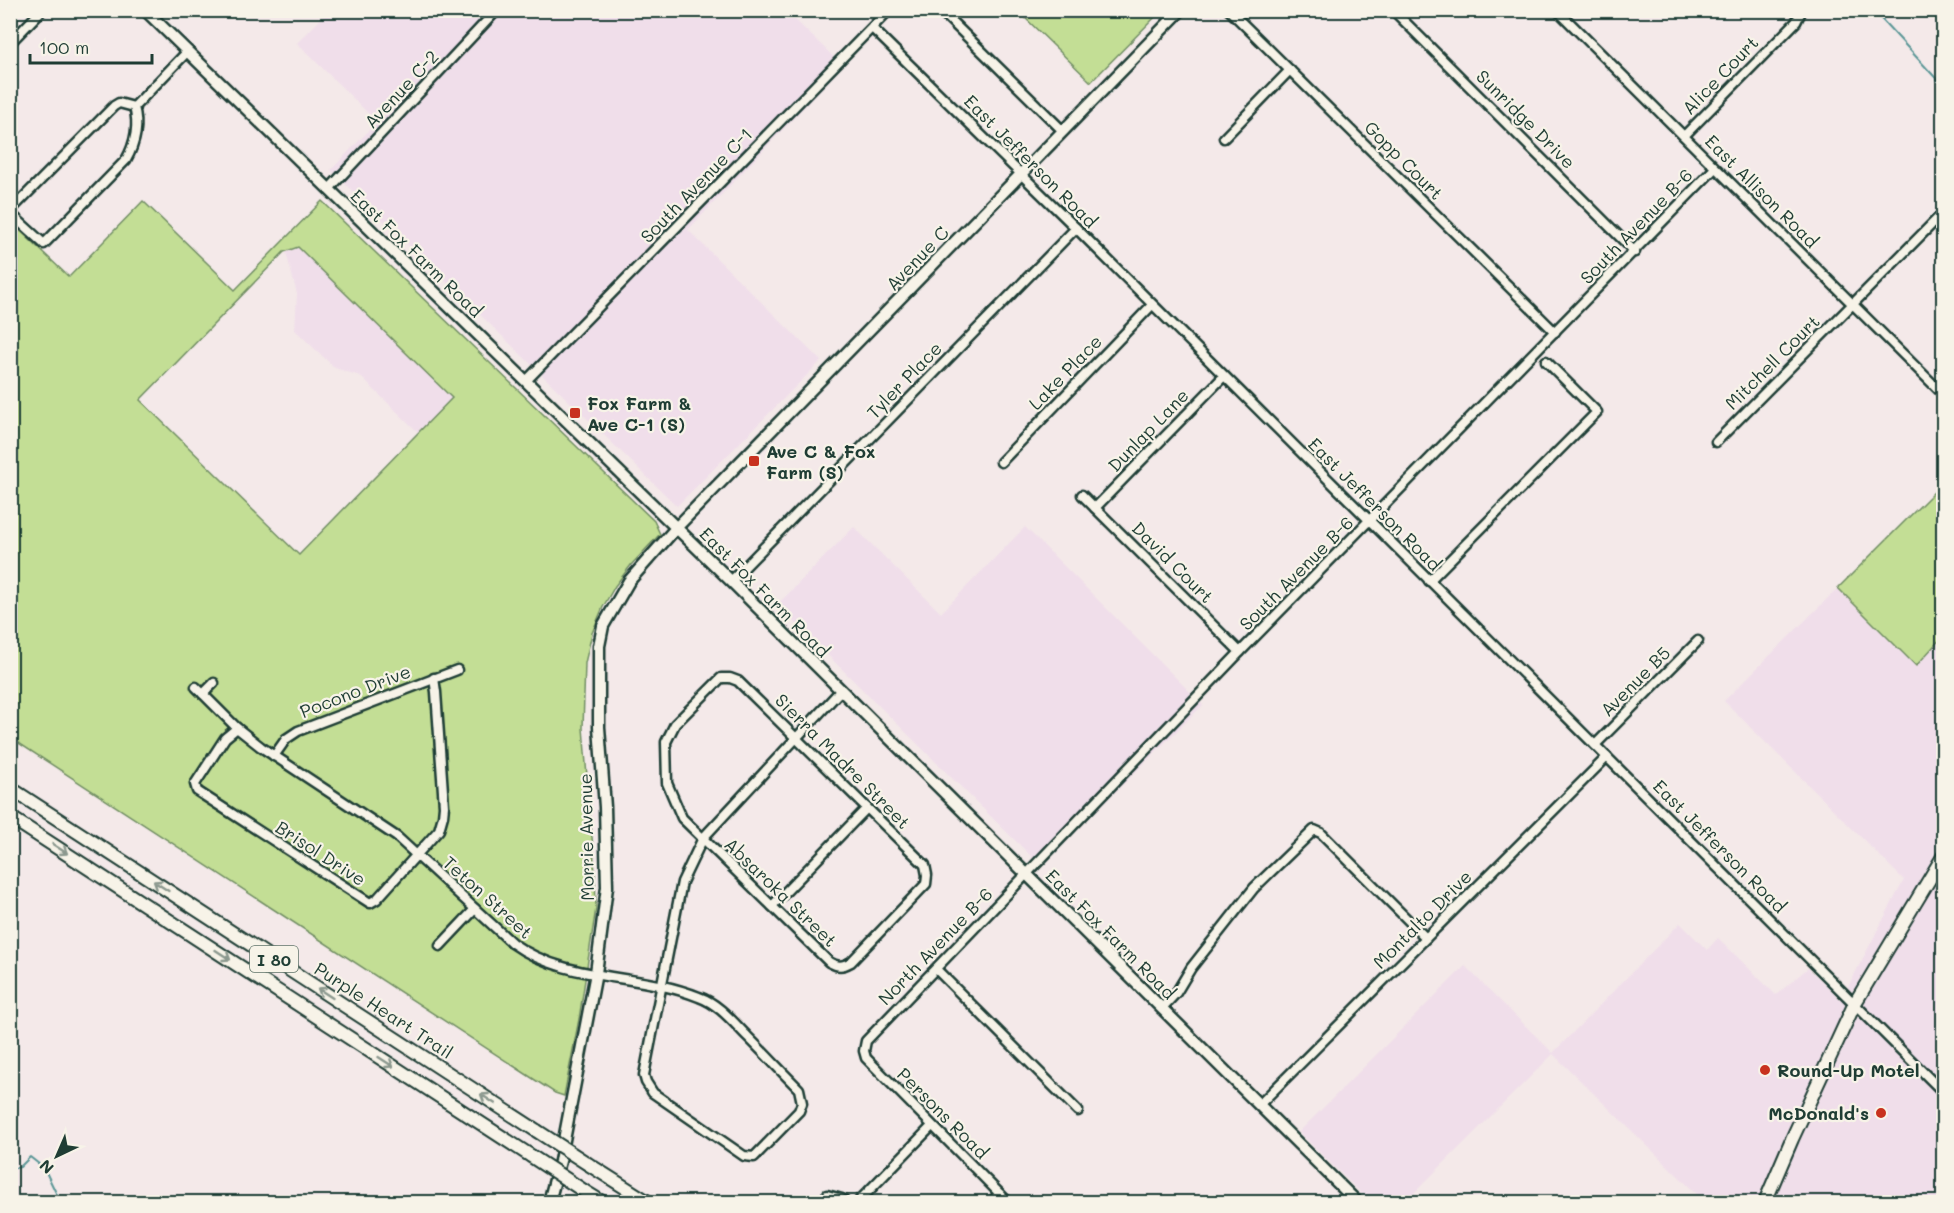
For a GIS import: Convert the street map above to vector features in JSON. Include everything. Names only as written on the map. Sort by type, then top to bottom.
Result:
[{"type":"highway","name":"Purple Heart Trail","points":[[10,788],[648,1203]]},
{"type":"highway","name":"I 80","points":[[10,817],[602,1203]]},
{"type":"highway","points":[[1765,1203],[1855,1003],[1944,855]]},
{"type":"main road","name":"East Fox Farm Road","points":[[144,10],[842,690],[1357,1203]]},
{"type":"main road","name":"Avenue C","points":[[676,528],[1181,10]]},
{"type":"main road","name":"Morrie Avenue","points":[[549,1203],[560,1161],[596,974],[606,887],[599,727],[599,646],[603,626],[629,581],[676,528]]},
{"type":"street","points":[[10,43],[42,10]]},
{"type":"street","name":"Avenue C-2","points":[[328,189],[497,10]]},
{"type":"street","name":"South Avenue C-1","points":[[526,381],[889,10]]},
{"type":"street","points":[[940,10],[1063,131]]},
{"type":"street","name":"Gopp Court","points":[[1229,10],[1555,332]]},
{"type":"street","name":"Sunridge Drive","points":[[1393,10],[1635,252]]},
{"type":"street","name":"East Allison Road","points":[[1557,10],[1944,395]]},
{"type":"street","name":"Alice Court","points":[[1684,136],[1796,22],[1803,10]]},
{"type":"street","name":"East Jefferson Road","points":[[872,28],[1022,174],[1944,1093]]},
{"type":"street","points":[[134,107],[187,52]]},
{"type":"street","points":[[1224,138],[1290,70]]},
{"type":"street","points":[[119,103],[134,107],[138,119],[132,149],[126,160],[44,244],[10,212],[114,106],[119,103]]},
{"type":"street","name":"South Avenue B-6","points":[[1027,874],[1240,652],[1715,168]]},
{"type":"street","name":"Mitchell Court","points":[[1716,442],[1944,212]]},
{"type":"street","name":"Tyler Place","points":[[731,581],[1076,228]]},
{"type":"street","name":"Lake Place","points":[[1001,462],[1152,305]]},
{"type":"street","points":[[1429,581],[1598,412],[1546,361]]},
{"type":"street","name":"Dunlap Lane","points":[[1095,508],[1224,376]]},
{"type":"street","name":"David Court","points":[[1082,495],[1240,652]]},
{"type":"street","name":"Avenue B5","points":[[1595,745],[1698,641]]},
{"type":"street","name":"Pocono Drive","points":[[274,756],[286,739],[298,731],[457,670]]},
{"type":"street","name":"Brisol Drive","points":[[237,728],[225,738],[195,784],[197,791],[366,902],[373,902],[440,830],[443,816],[434,678]]},
{"type":"street","name":"Absaroka Street","points":[[738,681],[721,678],[675,724],[666,742],[667,783],[682,818],[829,962],[837,966]]},
{"type":"street","name":"Sierra Madre Street","points":[[738,681],[925,865],[926,884],[851,962],[837,966]]},
{"type":"street","points":[[203,694],[214,683]]},
{"type":"street","name":"Teton Street","points":[[196,687],[237,728],[274,756],[391,833],[524,951],[559,967],[661,985],[701,997],[720,1009],[799,1089],[802,1103],[799,1110],[754,1157],[744,1156],[653,1093],[646,1082],[644,1075],[661,985]]},
{"type":"street","points":[[661,985],[682,882],[703,838],[842,690]]},
{"type":"street","name":"Montalto Drive","points":[[1259,1105],[1607,757]]},
{"type":"street","points":[[772,906],[867,808]]},
{"type":"street","points":[[1162,1008],[1176,993],[1191,968],[1254,888],[1314,830],[1321,833],[1426,938]]},
{"type":"street","name":"North Avenue B-6","points":[[866,1041],[1027,874]]},
{"type":"street","points":[[440,946],[475,909]]},
{"type":"street","points":[[936,969],[1078,1111]]},
{"type":"street","name":"Persons Road","points":[[866,1041],[864,1051],[866,1058],[1008,1203]]},
{"type":"street","points":[[858,1203],[932,1126]]},
{"type":"street","points":[[991,1203],[1000,1194]]},
{"type":"street","points":[[828,1195],[842,1199],[845,1203]]},
{"type":"shaded area","points":[[325,11],[786,11],[843,66],[688,230],[821,361],[677,506],[331,170],[377,122],[297,43],[327,13]]},
{"type":"shaded area","points":[[298,247],[453,398],[419,433],[360,376],[335,368],[295,330],[297,294],[286,252]]},
{"type":"shaded area","points":[[854,527],[941,613],[1025,527],[1203,705],[1041,866],[777,605]]},
{"type":"shaded area","points":[[1838,588],[1916,665],[1943,636],[1944,1194],[1935,1202],[1705,1202],[1553,1054],[1405,1202],[1370,1202],[1299,1132],[1465,966],[1553,1053],[1680,923],[1707,950],[1718,938],[1776,995],[1808,968],[1841,1000],[1904,880],[1724,701]]},
{"type":"green space","points":[[1018,11],[1161,11],[1091,82]]},
{"type":"green space","points":[[143,201],[235,290],[322,201],[654,521],[660,534],[615,586],[592,633],[585,663],[583,728],[596,908],[579,1019],[564,1096],[555,1093],[11,738],[10,221],[69,277]],"holes":[[[298,247],[452,398],[299,555],[140,400],[284,252]]]},
{"type":"green space","points":[[1943,483],[1943,636],[1916,666],[1838,588]]},
{"type":"waterway","points":[[1873,10],[1944,87]]},
{"type":"waterway","points":[[10,1169],[20,1167],[30,1157],[44,1168],[58,1197],[72,1202]]},
{"type":"place","name":"Fox Farm & Ave C-1 (S)","points":[[575,413]]},
{"type":"place","name":"Ave C & Fox Farm (S)","points":[[754,461]]},
{"type":"place","name":"Round-Up Motel","points":[[1765,1070]]},
{"type":"place","name":"McDonald's","points":[[1881,1113]]}]
